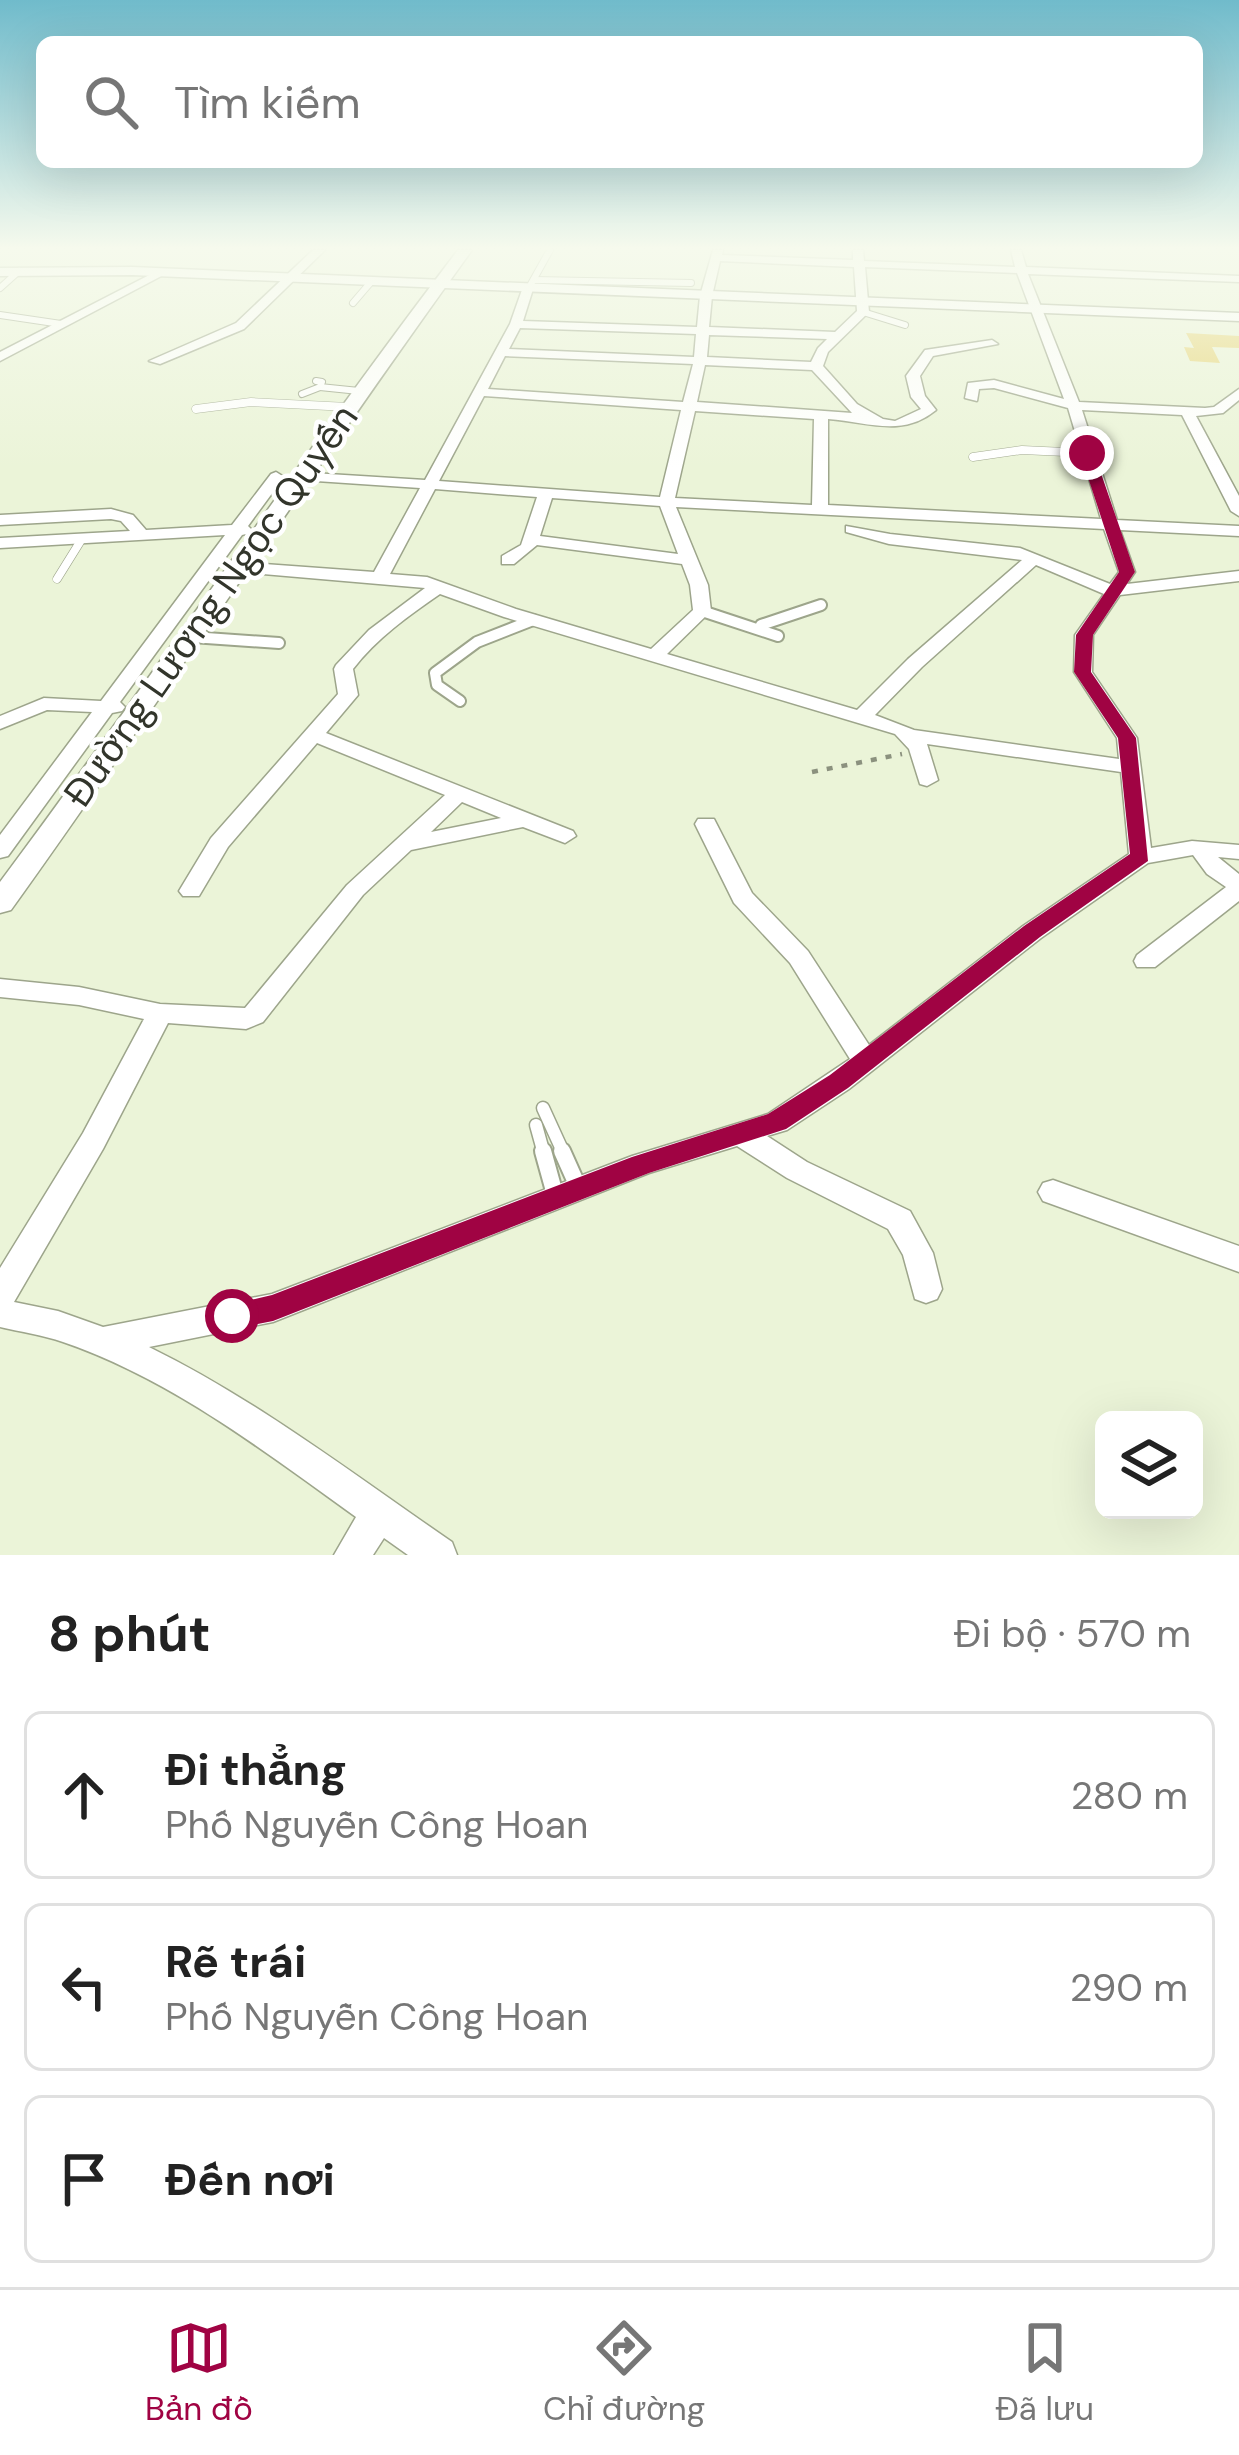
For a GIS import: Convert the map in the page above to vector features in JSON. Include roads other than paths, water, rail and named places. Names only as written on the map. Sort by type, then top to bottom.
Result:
[{"type":"main road","name":"Đường Lương Ngọc Quyến","points":[[0,903],[142,709],[410,323]]},
{"type":"street","points":[[0,357],[64,323]]},
{"type":"street","points":[[155,361],[244,323]]},
{"type":"street","points":[[653,656],[702,611],[699,585],[666,502],[700,361],[704,323]]},
{"type":"street","points":[[816,366],[822,351],[852,323]]},
{"type":"street","points":[[1038,323],[1074,406],[1107,523],[1127,572],[1084,635],[1082,672],[1124,730],[1141,856]]},
{"type":"street","points":[[380,577],[516,324],[842,336]]},
{"type":"street","points":[[502,352],[816,366],[851,407],[905,427],[929,410],[918,397],[913,376],[928,353],[992,344]]},
{"type":"street","points":[[972,398],[974,386],[988,383],[1074,406],[1188,412],[1218,410],[1239,392]]},
{"type":"street","points":[[479,392],[873,418]]},
{"type":"street","points":[[1188,412],[1239,511]]},
{"type":"street","points":[[820,508],[821,416]]},
{"type":"street","points":[[301,475],[666,502],[1239,531]]},
{"type":"street","points":[[0,851],[276,477]]},
{"type":"street","points":[[508,560],[525,550],[546,493]]},
{"type":"street","points":[[0,520],[111,514],[127,518],[141,534]]},
{"type":"street","points":[[852,529],[889,539],[1013,551],[1112,591],[1231,577],[1239,590]]},
{"type":"street","points":[[0,543],[263,530]]},
{"type":"street","points":[[528,539],[688,560]]},
{"type":"street","points":[[861,718],[915,663],[1034,558]]},
{"type":"street","points":[[238,567],[380,577],[439,587],[533,620],[861,718],[916,742],[1131,767]]},
{"type":"street","points":[[191,892],[219,843],[348,695],[343,669],[357,650],[379,627],[439,587]]},
{"type":"street","points":[[0,724],[44,704],[142,709]]},
{"type":"street","points":[[312,734],[565,836]]},
{"type":"street","points":[[916,742],[927,780]]},
{"type":"street","points":[[0,988],[79,996],[160,1013],[233,1020],[254,1015],[355,890],[460,793]]},
{"type":"street","points":[[404,845],[524,819]]},
{"type":"street","points":[[706,824],[742,896],[799,957],[865,1061]]},
{"type":"street","points":[[1146,961],[1239,887],[1201,849]]},
{"type":"street","points":[[108,1340],[273,1308],[568,1193],[777,1122],[1141,856],[1201,849],[1239,852]]},
{"type":"street","points":[[0,1296],[93,1141],[160,1013]]},
{"type":"street","points":[[742,1134],[797,1170],[899,1220],[918,1252],[926,1289]]},
{"type":"street","points":[[1053,1192],[1239,1258]]},
{"type":"street","points":[[0,1313],[48,1319],[108,1340],[218,1403],[439,1555]]},
{"type":"street","points":[[352,1555],[380,1514]]},
{"type":"lane","points":[[51,323],[61,324]]},
{"type":"lane","points":[[899,323],[905,325]]},
{"type":"lane","points":[[302,394],[318,384],[354,399]]},
{"type":"lane","points":[[196,409],[354,399]]},
{"type":"lane","points":[[973,457],[1022,450],[1087,453]]},
{"type":"lane","points":[[57,579],[80,542]]},
{"type":"lane","points":[[759,626],[821,605]]},
{"type":"lane","points":[[702,611],[778,636]]},
{"type":"lane","points":[[460,701],[437,686],[435,673],[477,642],[533,620]]},
{"type":"lane","points":[[190,637],[279,644]]},
{"type":"lane","points":[[543,1108],[568,1193]]},
{"type":"lane","points":[[536,1125],[568,1193]]}]
